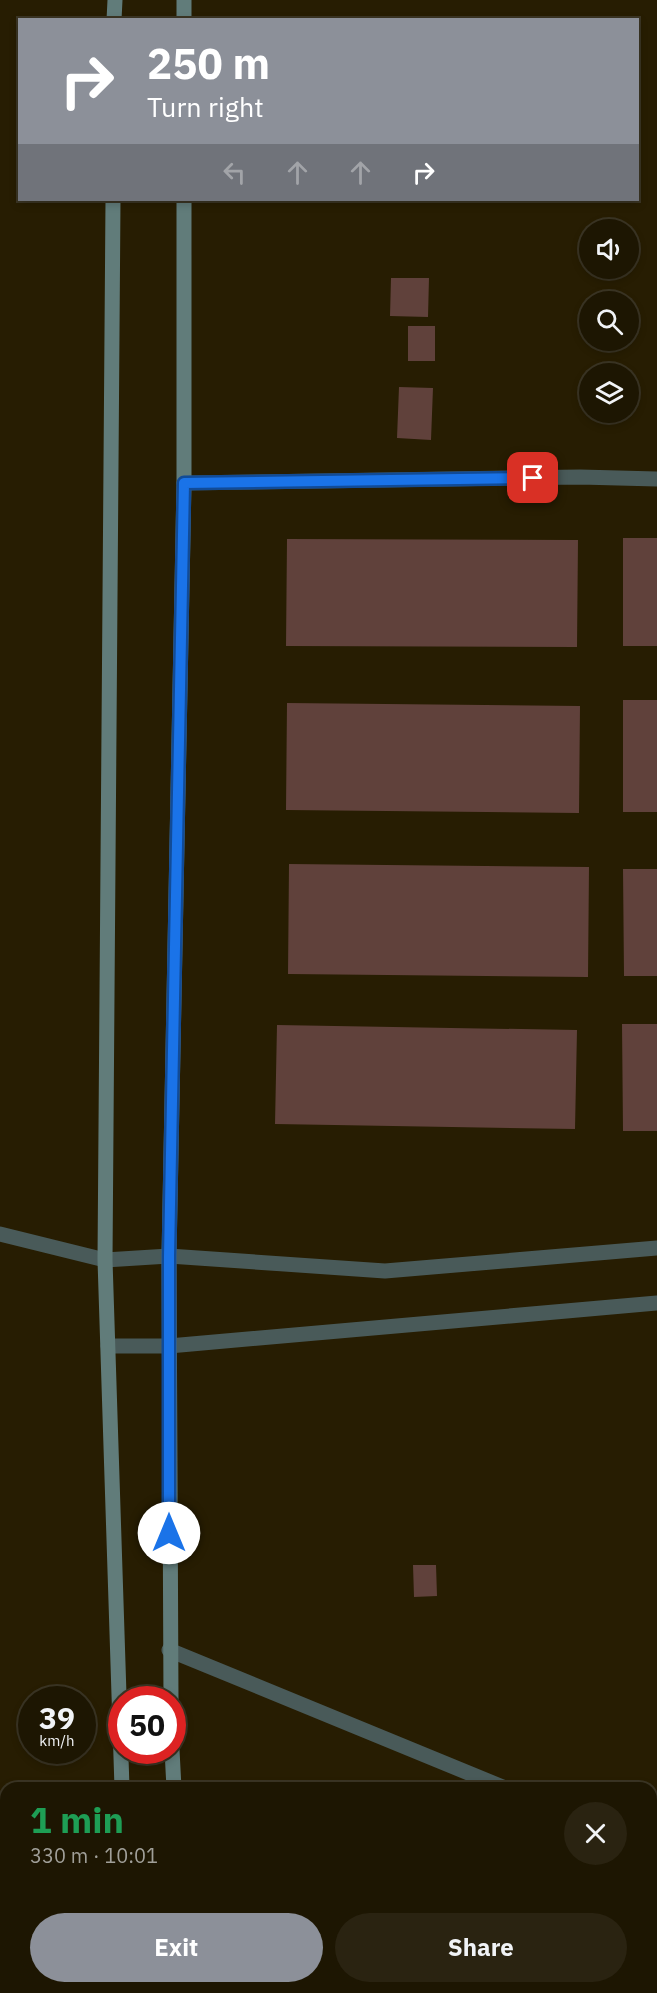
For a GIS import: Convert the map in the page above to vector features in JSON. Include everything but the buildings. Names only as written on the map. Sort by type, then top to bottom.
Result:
[{"type":"main road","points":[[114,0],[114,18]]},
{"type":"main road","points":[[184,0],[184,18]]},
{"type":"main road","points":[[113,201],[105,1260],[123,1782]]},
{"type":"main road","points":[[170,1686],[169,1256],[184,483],[184,201]]},
{"type":"main road","points":[[173,1764],[174,1782]]},
{"type":"street","points":[[184,483],[580,477],[657,479]]},
{"type":"street","points":[[0,1234],[105,1260],[169,1256],[385,1271],[657,1248]]},
{"type":"street","points":[[108,1346],[169,1346],[657,1303]]},
{"type":"street","points":[[169,1650],[490,1782]]},
{"type":"route","points":[[169,1533],[169,1256],[184,483],[533,478]]}]
